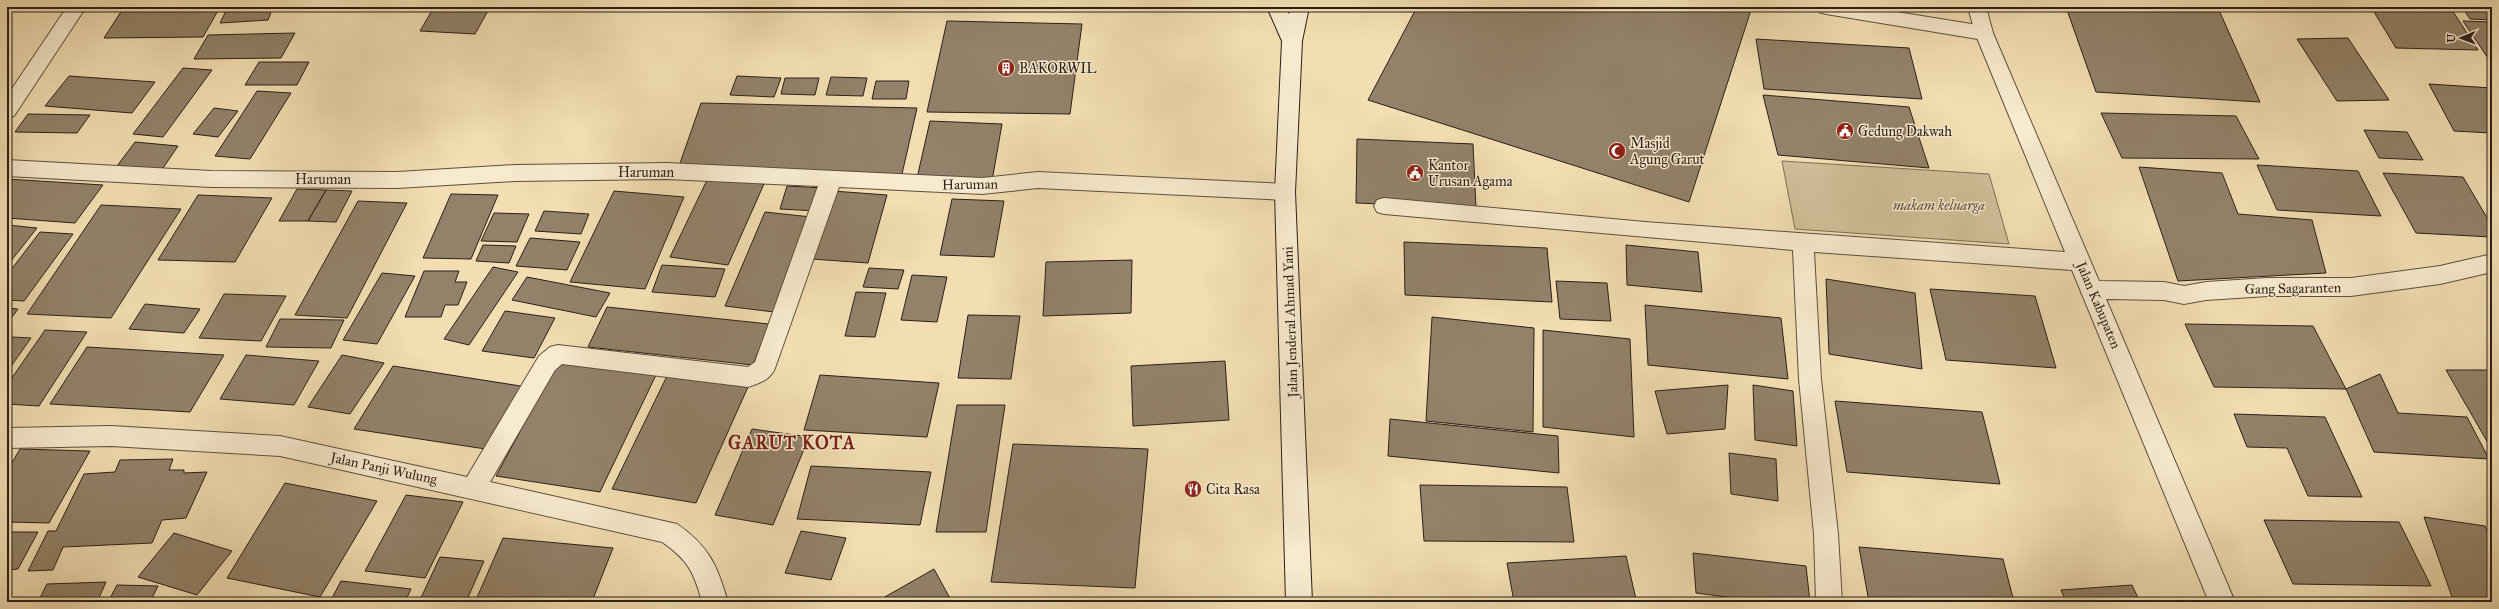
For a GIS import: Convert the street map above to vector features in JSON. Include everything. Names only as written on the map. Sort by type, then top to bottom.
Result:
[{"type":"street","points":[[7,112],[77,7]]},
{"type":"street","name":"Jalan Jenderal Ahmad Yani","points":[[1276,7],[1292,41]]},
{"type":"street","name":"Jalan Jenderal Ahmad Yani","points":[[1299,602],[1285,192],[1292,41],[1300,7]]},
{"type":"street","points":[[1826,7],[1984,33]]},
{"type":"street","name":"Jalan Kabupaten","points":[[1977,7],[1984,33],[2093,290],[2222,602]]},
{"type":"street","name":"Haruman","points":[[7,168],[211,179],[397,180],[515,173],[667,171],[982,186],[1038,180],[1285,192]]},
{"type":"street","points":[[473,488],[547,363],[558,354],[748,376],[760,372],[764,368],[831,180]]},
{"type":"street","points":[[1384,206],[1507,219],[1803,243],[2081,262]]},
{"type":"street","points":[[1803,243],[1810,379],[1826,534],[1830,602]]},
{"type":"street","name":"Gang Sagaranten","points":[[2093,290],[2164,291],[2184,295],[2206,291],[2268,288],[2351,287],[2440,275],[2492,263]]},
{"type":"street","name":"Jalan Panji Wulung","points":[[7,438],[111,436],[280,446],[668,532],[692,547],[706,567],[716,602]]},
{"type":"green space","name":"makam keluarga","points":[[1782,161],[1989,174],[2009,244],[1795,229]]},
{"type":"building","points":[[124,7],[220,7],[203,37],[104,38]]},
{"type":"building","points":[[228,7],[273,7],[268,20],[220,23]]},
{"type":"building","points":[[434,7],[490,7],[475,34],[420,31]]},
{"type":"building","name":"Masjid Agung Garut","points":[[1417,7],[1752,7],[1689,202],[1368,100]]},
{"type":"building","points":[[2066,7],[2218,8],[2260,102],[2096,92]]},
{"type":"building","points":[[2371,7],[2450,7],[2478,50],[2396,48]]},
{"type":"building","points":[[2462,7],[2492,7],[2492,20],[2470,19]]},
{"type":"building","name":"BAKORWIL","points":[[947,21],[1082,24],[1070,114],[927,112]]},
{"type":"building","points":[[2463,21],[2492,22],[2492,64]]},
{"type":"building","points":[[295,33],[281,58],[194,59],[208,35]]},
{"type":"building","points":[[2348,38],[2389,100],[2337,101],[2297,39]]},
{"type":"building","points":[[1756,39],[1909,48],[1922,99],[1764,89]]},
{"type":"building","points":[[259,62],[309,62],[297,85],[245,85]]},
{"type":"building","points":[[183,68],[212,70],[163,137],[133,134]]},
{"type":"building","points":[[69,76],[155,82],[132,113],[45,106]]},
{"type":"building","points":[[737,76],[781,78],[774,97],[730,95]]},
{"type":"building","points":[[831,77],[867,78],[863,96],[826,95]]},
{"type":"building","points":[[785,78],[819,78],[815,95],[781,94]]},
{"type":"building","points":[[876,81],[909,81],[906,99],[872,99]]},
{"type":"building","points":[[2429,84],[2492,88],[2492,133],[2454,131]]},
{"type":"building","points":[[257,91],[291,93],[250,159],[215,156]]},
{"type":"building","name":"Gedung Dakwah","points":[[1763,95],[1909,107],[1929,168],[1778,155]]},
{"type":"building","points":[[701,103],[917,108],[902,174],[678,169]]},
{"type":"building","points":[[214,108],[238,111],[218,137],[193,134]]},
{"type":"building","points":[[2101,113],[2236,116],[2259,159],[2122,158]]},
{"type":"building","points":[[28,114],[90,115],[77,133],[15,132]]},
{"type":"building","points":[[930,121],[1002,124],[992,181],[917,178]]},
{"type":"building","points":[[2364,130],[2407,132],[2423,160],[2379,158]]},
{"type":"building","name":"Kantor Urusan Agama","points":[[1357,139],[1473,144],[1476,208],[1356,203]]},
{"type":"building","points":[[135,142],[178,146],[159,174],[114,170]]},
{"type":"building","points":[[2257,165],[2358,171],[2381,216],[2277,210]]},
{"type":"building","points":[[2139,167],[2222,173],[2238,214],[2312,220],[2326,273],[2178,281]]},
{"type":"building","points":[[2383,173],[2463,177],[2492,226],[2492,237],[2416,233]]},
{"type":"building","points":[[708,178],[764,184],[728,265],[670,257]]},
{"type":"building","points":[[7,179],[103,185],[75,223],[7,218]]},
{"type":"building","points":[[787,186],[824,188],[817,211],[780,209]]},
{"type":"building","points":[[297,189],[326,190],[308,221],[279,221]]},
{"type":"building","points":[[326,190],[352,191],[336,222],[308,221]]},
{"type":"building","points":[[614,191],[684,197],[645,289],[570,282]]},
{"type":"building","points":[[833,191],[887,195],[868,263],[812,259]]},
{"type":"building","points":[[451,194],[498,195],[471,259],[423,258]]},
{"type":"building","points":[[198,195],[272,198],[235,262],[158,260]]},
{"type":"building","points":[[952,199],[1004,201],[994,257],[940,255]]},
{"type":"building","points":[[358,201],[407,203],[347,318],[295,315]]},
{"type":"building","points":[[101,205],[181,209],[111,318],[27,314]]},
{"type":"building","points":[[544,211],[589,214],[581,234],[535,231]]},
{"type":"building","points":[[765,212],[811,217],[774,312],[725,306]]},
{"type":"building","points":[[494,213],[529,214],[517,242],[481,241]]},
{"type":"building","points":[[7,225],[37,228],[7,266]]},
{"type":"building","points":[[40,232],[73,234],[24,301],[7,300],[7,275]]},
{"type":"building","points":[[530,238],[580,242],[567,270],[516,266]]},
{"type":"building","points":[[1404,242],[1547,248],[1552,302],[1405,295]]},
{"type":"building","points":[[483,245],[516,246],[509,263],[476,261]]},
{"type":"building","points":[[1626,245],[1698,252],[1702,292],[1627,285]]},
{"type":"building","points":[[1132,260],[1131,313],[1043,316],[1046,262]]},
{"type":"building","points":[[662,265],[725,269],[715,297],[652,292]]},
{"type":"building","points":[[493,267],[518,272],[469,345],[444,339]]},
{"type":"building","points":[[869,268],[904,270],[898,289],[863,287]]},
{"type":"building","points":[[424,271],[459,271],[455,282],[467,282],[458,305],[445,305],[441,317],[405,317]]},
{"type":"building","points":[[382,273],[415,276],[377,344],[343,340]]},
{"type":"building","points":[[912,275],[947,277],[937,322],[901,320]]},
{"type":"building","points":[[527,277],[610,293],[596,317],[512,300]]},
{"type":"building","points":[[1826,279],[1915,293],[1922,369],[1829,354]]},
{"type":"building","points":[[1556,281],[1607,283],[1611,321],[1560,319]]},
{"type":"building","points":[[1930,289],[2035,296],[2056,368],[1946,360]]},
{"type":"building","points":[[856,292],[886,293],[875,337],[845,336]]},
{"type":"building","points":[[224,294],[286,296],[261,341],[199,338]]},
{"type":"building","points":[[145,304],[200,309],[184,333],[129,329]]},
{"type":"building","points":[[1645,305],[1781,318],[1788,379],[1648,365]]},
{"type":"building","points":[[607,307],[769,324],[753,365],[588,347]]},
{"type":"building","points":[[7,308],[18,309],[7,324]]},
{"type":"building","points":[[505,311],[555,318],[534,358],[482,351]]},
{"type":"building","points":[[968,315],[1020,316],[1011,379],[958,378]]},
{"type":"building","points":[[1432,317],[1534,328],[1533,432],[1426,421]]},
{"type":"building","points":[[280,319],[344,320],[331,348],[266,347]]},
{"type":"building","points":[[2185,324],[2313,326],[2346,389],[2214,387]]},
{"type":"building","points":[[45,330],[87,332],[39,406],[7,404],[7,385]]},
{"type":"building","points":[[1543,330],[1630,339],[1634,437],[1543,427]]},
{"type":"building","points":[[12,337],[31,338],[7,372],[7,343]]},
{"type":"building","points":[[87,347],[224,355],[190,412],[50,404]]},
{"type":"building","points":[[246,355],[319,361],[294,405],[220,399]]},
{"type":"building","points":[[342,355],[384,363],[350,414],[308,407]]},
{"type":"building","points":[[558,361],[656,375],[600,492],[496,476]]},
{"type":"building","points":[[1225,361],[1229,420],[1133,426],[1131,366]]},
{"type":"building","points":[[393,366],[527,387],[492,450],[354,429]]},
{"type":"building","points":[[2446,370],[2492,370],[2492,450]]},
{"type":"building","points":[[668,374],[748,387],[696,503],[612,489]]},
{"type":"building","points":[[2380,374],[2398,413],[2467,417],[2489,459],[2374,452],[2346,389]]},
{"type":"building","points":[[820,375],[939,383],[927,437],[804,430]]},
{"type":"building","points":[[1728,385],[1725,429],[1667,434],[1655,391]]},
{"type":"building","points":[[1753,385],[1793,391],[1797,446],[1755,440]]},
{"type":"building","points":[[1835,401],[1982,412],[2000,484],[1847,472]]},
{"type":"building","points":[[957,405],[1005,405],[986,532],[936,532]]},
{"type":"building","points":[[2234,414],[2325,417],[2362,497],[2308,496],[2287,448],[2247,447]]},
{"type":"building","points":[[1390,419],[1558,436],[1559,473],[1388,456]]},
{"type":"building","points":[[752,429],[809,437],[773,525],[715,515]]},
{"type":"building","points":[[1013,444],[1148,449],[1135,588],[991,582]]},
{"type":"building","points":[[20,449],[90,451],[49,523],[7,522],[7,471]]},
{"type":"building","points":[[1729,453],[1776,459],[1778,501],[1731,494]]},
{"type":"building","points":[[173,459],[169,470],[184,470],[184,473],[207,472],[186,518],[162,520],[152,543],[63,547],[53,570],[28,571],[48,531],[56,531],[84,474],[115,472],[120,460]]},
{"type":"building","points":[[811,466],[931,472],[920,525],[797,519]]},
{"type":"building","points":[[285,483],[377,501],[320,597],[227,578]]},
{"type":"building","points":[[1420,485],[1567,487],[1574,542],[1424,541]]},
{"type":"building","points":[[406,495],[463,502],[425,578],[365,571]]},
{"type":"building","points":[[2424,517],[2485,526],[2492,545],[2492,602],[2452,597]]},
{"type":"building","points":[[2264,520],[2399,522],[2431,586],[2293,584]]},
{"type":"building","points":[[801,531],[846,538],[831,580],[785,573]]},
{"type":"building","points":[[7,532],[38,532],[18,569],[7,570]]},
{"type":"building","points":[[174,533],[232,551],[197,595],[138,577]]},
{"type":"building","points":[[503,538],[613,548],[593,599],[628,602],[475,602]]},
{"type":"building","points":[[1859,547],[2003,559],[2014,602],[1869,602]]},
{"type":"building","points":[[1693,553],[1806,566],[1810,602],[1765,602],[1696,593]]},
{"type":"building","points":[[1626,556],[1636,599],[1514,602],[1507,563]]},
{"type":"building","points":[[440,557],[484,561],[466,602],[419,602]]},
{"type":"building","points":[[934,569],[952,602],[876,602]]},
{"type":"building","points":[[341,581],[411,589],[405,602],[330,602]]},
{"type":"building","points":[[106,582],[97,602],[38,602],[47,584]]},
{"type":"building","points":[[117,585],[158,586],[150,602],[108,602]]},
{"type":"building","points":[[2132,585],[2140,602],[2066,602],[2061,590]]},
{"type":"place","name":"BAKORWIL","points":[[1006,68]]},
{"type":"place","name":"Gedung Dakwah","points":[[1845,131]]},
{"type":"place","name":"Masjid Agung Garut","points":[[1617,151]]},
{"type":"place","name":"Kantor Urusan Agama","points":[[1415,173]]},
{"type":"place","name":"Cita Rasa","points":[[1193,489]]},
{"type":"district","name":"GARUT KOTA","points":[[792,443]]}]
